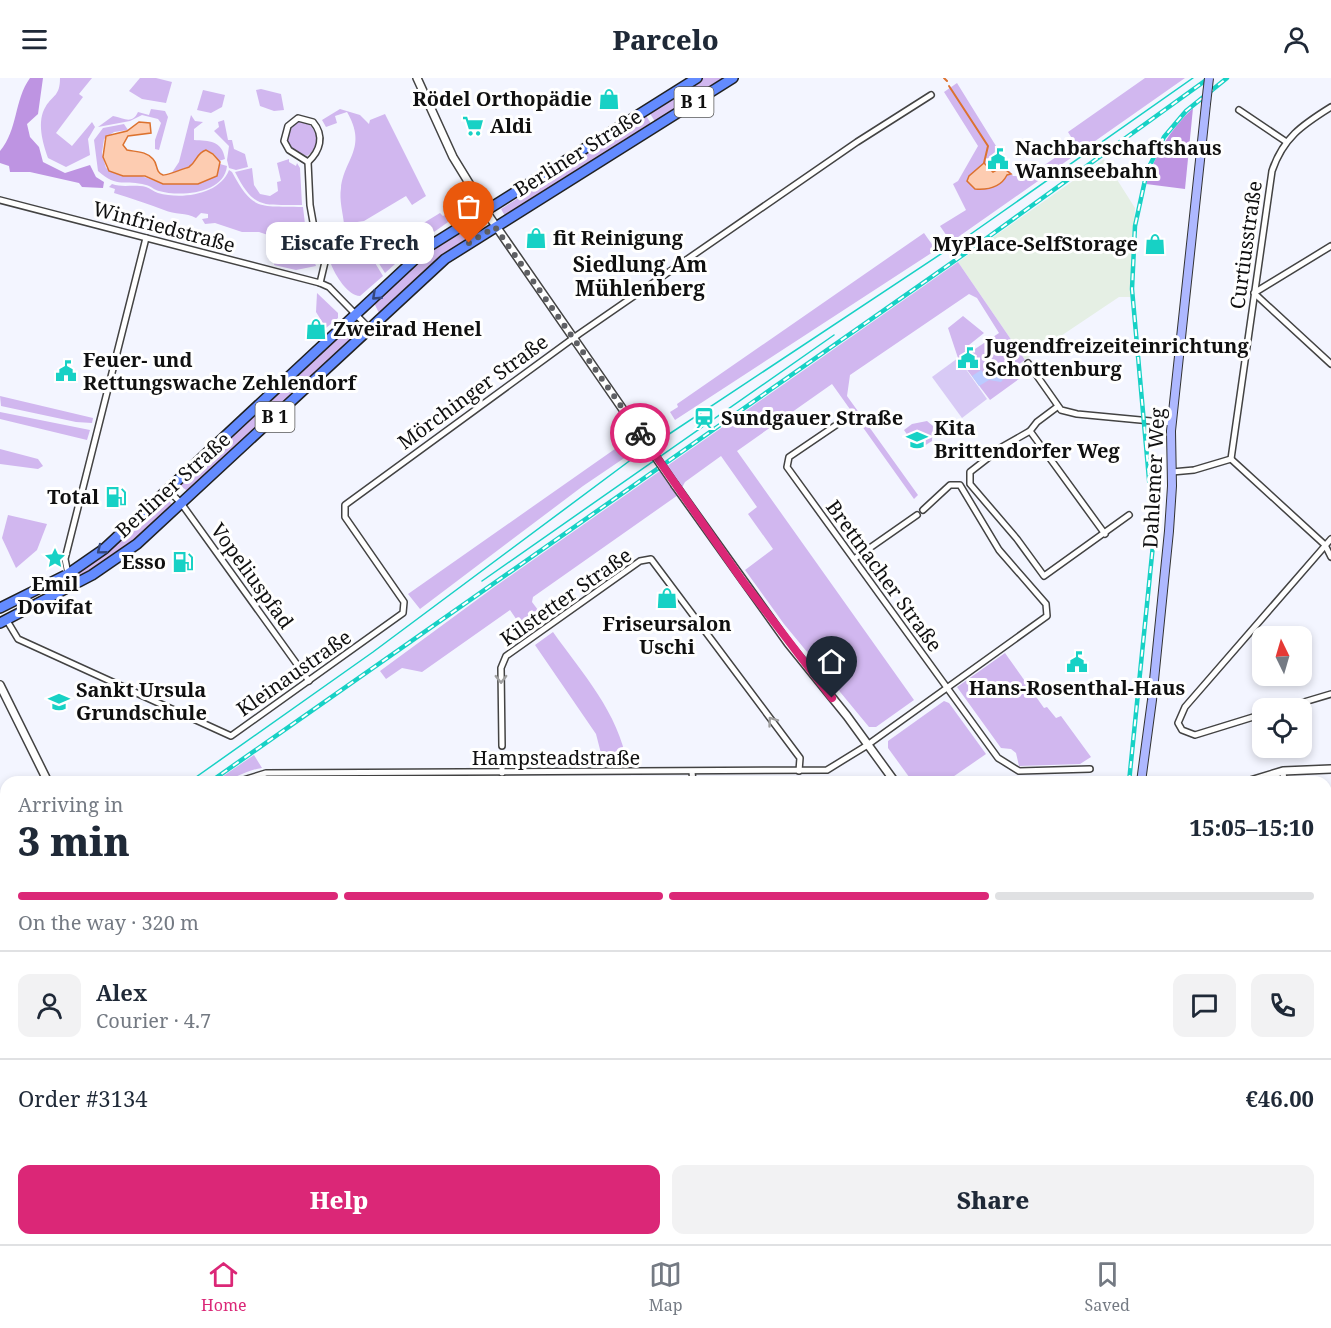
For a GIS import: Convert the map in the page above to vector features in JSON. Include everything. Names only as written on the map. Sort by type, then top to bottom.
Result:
[{"type":"main road","name":"Berliner Straße","points":[[0,608],[68,574],[104,549],[428,247],[697,78]]},
{"type":"main road","name":"Berliner Straße","points":[[3,621],[74,585],[119,557],[181,503],[445,259],[733,78]]},
{"type":"main road","name":"Dahlemer Weg","points":[[1142,776],[1152,700],[1172,472],[1172,423],[1209,78]]},
{"type":"street","points":[[417,78],[453,157],[495,227],[788,643],[891,776]]},
{"type":"street","name":"Mörchinger Straße","points":[[405,608],[404,602],[345,517],[344,507],[573,338],[857,142],[931,95]]},
{"type":"street","name":"Curtiusstraße","points":[[1231,459],[1272,171],[1286,141],[1300,126],[1331,107]]},
{"type":"street","points":[[1239,110],[1286,141]]},
{"type":"street","points":[[308,162],[292,153],[284,141],[290,123],[298,118],[313,122],[319,134],[318,151],[308,162],[310,205],[316,239],[325,262],[320,283]]},
{"type":"street","name":"Winfriedstraße","points":[[0,200],[320,283],[329,287],[370,329]]},
{"type":"street","points":[[74,585],[68,574],[66,559],[146,238]]},
{"type":"street","points":[[1331,246],[1254,293],[1331,364]]},
{"type":"street","points":[[1028,363],[1057,407],[1077,414],[1172,423]]},
{"type":"street","points":[[1057,407],[1036,422],[1030,431],[1002,447],[970,472],[970,484],[1017,539],[1044,576],[1130,515]]},
{"type":"street","name":"Brettnacher Straße","points":[[845,419],[789,457],[787,467],[998,758],[1019,771],[1090,769]]},
{"type":"street","points":[[1030,431],[1105,534]]},
{"type":"street","points":[[1172,472],[1194,470],[1231,459],[1325,545],[1331,557]]},
{"type":"street","name":"Hampsteadstraße","points":[[434,776],[502,773],[827,770],[868,744],[1047,616],[1046,604],[999,550],[960,485],[950,485],[923,510]]},
{"type":"street","name":"Vopeliuspfad","points":[[168,490],[181,503],[309,681]]},
{"type":"street","points":[[854,559],[917,515]]},
{"type":"street","points":[[1252,717],[1195,735],[1182,730],[1178,723],[1187,705],[1331,539]]},
{"type":"street","name":"Kilstetter Straße","points":[[502,746],[501,668],[506,656],[640,561],[651,558],[800,758],[799,771]]},
{"type":"street","name":"Kleinaustraße","points":[[3,621],[18,639],[231,736],[398,619],[405,608]]},
{"type":"street","points":[[0,685],[45,776]]},
{"type":"street","points":[[1312,700],[1331,694]]},
{"type":"street","points":[[502,757],[502,773]]},
{"type":"street","points":[[1267,776],[1283,771],[1331,769]]},
{"type":"street","points":[[692,771],[692,776]]},
{"type":"street","points":[[1283,771],[1283,776]]},
{"type":"street","name":"Hampsteadstraße","points":[[256,776],[266,773],[375,776]]},
{"type":"shaded area","points":[[30,78],[43,78],[38,114],[27,124],[30,137],[39,147],[43,162],[65,173],[90,165],[96,177],[104,182],[103,188],[82,187],[79,183],[30,172],[10,172],[9,166],[0,163],[0,151],[10,134],[21,96]]},
{"type":"shaded area","points":[[60,78],[92,78],[79,94],[83,97],[56,133],[72,146],[92,122],[95,127],[88,139],[90,155],[66,167],[48,158],[41,132],[43,112],[57,92]]},
{"type":"shaded area","points":[[140,78],[156,78],[172,82],[166,103],[142,99],[129,91]]},
{"type":"shaded area","points":[[703,78],[727,78],[656,123],[649,112]]},
{"type":"shaded area","points":[[1145,78],[1185,78],[951,242],[940,226],[966,210],[953,184],[958,181],[978,146],[944,92],[957,83],[996,146],[995,152],[986,160],[993,172],[1007,167],[1013,176],[1030,175],[1072,146],[1073,140],[1068,132]]},
{"type":"shaded area","points":[[203,90],[225,95],[222,107],[211,113],[197,110]]},
{"type":"shaded area","points":[[256,90],[281,94],[284,110],[274,111],[260,106]]},
{"type":"shaded area","points":[[1193,108],[1185,189],[1146,184],[1164,143]]},
{"type":"shaded area","points":[[151,109],[165,111],[168,117],[159,150],[155,149],[155,140],[161,123],[158,119],[142,115],[130,121],[98,127],[113,116],[130,120],[138,112],[149,115]]},
{"type":"shaded area","points":[[340,109],[360,115],[369,124],[370,120],[385,114],[426,196],[412,205],[406,196],[364,221],[344,224],[341,188],[355,144],[353,124],[347,112],[335,116],[337,123],[326,127],[322,120]]},
{"type":"shaded area","points":[[645,114],[652,125],[505,216],[501,209],[520,197],[524,190]]},
{"type":"shaded area","points":[[191,115],[195,121],[203,122],[194,129],[194,140],[210,141],[218,145],[225,159],[219,161],[214,154],[206,150],[190,166],[171,174],[179,162]]},
{"type":"shaded area","points":[[300,119],[311,126],[316,136],[315,146],[307,156],[294,151],[287,143],[288,129]]},
{"type":"shaded area","points":[[224,120],[228,140],[232,140],[234,149],[245,154],[248,167],[236,170],[229,168],[227,160],[229,146],[214,131],[219,127],[218,122]]},
{"type":"shaded area","points":[[139,122],[150,123],[151,133],[128,136],[123,145],[127,150],[150,156],[155,161],[160,174],[189,167],[200,153],[206,150],[220,162],[217,176],[198,184],[163,184],[145,176],[123,176],[109,171],[103,157],[106,136],[127,131]]},
{"type":"shaded area","points":[[124,124],[128,130],[114,132],[104,139],[102,153],[106,168],[123,176],[139,175],[163,184],[189,184],[220,164],[227,166],[224,175],[210,188],[178,194],[159,191],[139,183],[116,182],[105,177],[98,171],[94,140],[103,128]]},
{"type":"shaded area","points":[[289,159],[289,162],[296,166],[297,163],[300,168],[302,205],[261,203],[248,193],[235,172],[252,168],[254,185],[260,194],[270,196],[278,191],[277,182],[281,181],[277,163]]},
{"type":"shaded area","points":[[1104,159],[1135,208],[1130,297],[1119,297],[1025,360],[958,262]]},
{"type":"shaded area","points":[[984,163],[993,172],[1002,167],[1011,174],[994,187],[975,189],[967,181],[969,176]]},
{"type":"shaded area","points":[[229,170],[253,201],[267,206],[303,207],[307,241],[316,266],[296,270],[274,265],[280,245],[268,235],[259,232],[242,232],[215,223],[205,224],[202,219],[208,218],[208,214],[201,213],[196,218],[168,212],[114,193],[115,189],[109,187],[112,184],[142,186],[168,195],[189,195],[218,185]]},
{"type":"shaded area","points":[[440,213],[443,216],[447,214],[451,220],[424,239],[417,227]]},
{"type":"shaded area","points":[[477,220],[483,230],[380,315],[374,303],[433,249]]},
{"type":"shaded area","points":[[414,229],[422,240],[385,273],[373,254]]},
{"type":"shaded area","points":[[924,233],[936,250],[675,420],[670,412],[678,407],[677,404]]},
{"type":"shaded area","points":[[372,258],[383,276],[360,296],[347,289],[331,264],[359,263]]},
{"type":"shaded area","points":[[958,262],[1025,360],[1016,366],[1023,376],[990,400],[958,358],[948,328],[963,316],[984,333],[969,345],[972,351],[999,333],[977,298],[969,294],[850,375],[847,396],[918,495],[914,499],[832,384],[737,451],[914,700],[876,727],[869,727],[784,624],[745,570],[773,549],[748,514],[757,507],[721,456],[685,482],[678,495],[533,597],[532,602],[544,618],[525,632],[510,610],[422,672],[402,668],[386,679],[380,671],[493,588]]},
{"type":"shaded area","points":[[317,293],[338,313],[338,318],[326,328],[316,312]]},
{"type":"shaded area","points":[[343,332],[351,341],[279,408],[271,399]]},
{"type":"shaded area","points":[[958,358],[987,399],[962,418],[932,377]]},
{"type":"shaded area","points":[[0,396],[93,418],[92,423],[76,422],[1,406]]},
{"type":"shaded area","points":[[259,411],[267,420],[189,492],[179,485]]},
{"type":"shaded area","points":[[0,412],[90,430],[87,440],[0,419]]},
{"type":"shaded area","points":[[927,421],[933,426],[932,441],[918,450],[904,430],[912,424]]},
{"type":"shaded area","points":[[632,437],[639,448],[583,486],[420,609],[408,594]]},
{"type":"shaded area","points":[[0,449],[38,459],[43,466],[38,469],[0,464]]},
{"type":"shaded area","points":[[165,497],[174,506],[131,544],[76,580],[74,574],[106,552]]},
{"type":"shaded area","points":[[8,515],[47,524],[37,550],[16,568],[2,538]]},
{"type":"shaded area","points":[[553,632],[608,711],[623,745],[627,764],[604,765],[596,734],[535,645]]},
{"type":"shaded area","points":[[1005,653],[1044,708],[1047,707],[1056,718],[1061,716],[1091,757],[1080,764],[1019,766],[1016,753],[1011,749],[1001,748],[957,687]]},
{"type":"shaded area","points":[[944,701],[949,703],[986,754],[954,776],[908,776],[888,748],[888,741]]},
{"type":"shaded area","points":[[254,755],[262,768],[238,776],[223,776]]},
{"type":"sand","points":[[997,365],[1010,366],[1010,372],[1001,382],[989,380],[979,386],[972,376],[981,370],[984,374]]},
{"type":"waterway","points":[[944,78],[947,81]]},
{"type":"waterway","points":[[949,86],[988,146],[984,163]]},
{"type":"tram line","points":[[197,776],[373,652],[636,456],[965,238],[1193,78]]},
{"type":"tram line","points":[[482,581],[834,335]]},
{"type":"railway","points":[[219,776],[980,243],[1209,78]]},
{"type":"railway","points":[[1130,776],[1154,535],[1132,289],[1135,226],[1147,171],[1164,137],[1186,111],[1227,78]]},
{"type":"way so far","points":[[469,243],[495,227],[640,433]]},
{"type":"place","name":"Rödel Orthopädie","points":[[609,99]]},
{"type":"place","name":"Aldi","points":[[473,126]]},
{"type":"place","name":"Nachbarschaftshaus Wannseebahn","points":[[998,159]]},
{"type":"place","name":"fit Reinigung","points":[[536,238]]},
{"type":"place","name":"Eiscafe Frech","points":[[469,243]]},
{"type":"place","name":"MyPlace-SelfStorage","points":[[1155,244]]},
{"type":"place","name":"Zweirad Henel","points":[[316,329]]},
{"type":"place","name":"Jugendfreizeiteinrichtung Schottenburg","points":[[968,358]]},
{"type":"place","name":"Feuer- und Rettungswache Zehlendorf","points":[[66,371]]},
{"type":"place","name":"Sundgauer Straße","points":[[704,418]]},
{"type":"place","name":"Kita Brittendorfer Weg","points":[[917,440]]},
{"type":"place","name":"Total","points":[[116,497]]},
{"type":"place","name":"Emil Dovifat","points":[[55,558]]},
{"type":"place","name":"Esso","points":[[183,562]]},
{"type":"place","name":"Friseursalon Uschi","points":[[667,598]]},
{"type":"place","name":"Hans-Rosenthal-Haus","points":[[1077,662]]},
{"type":"place","name":"Sankt Ursula Grundschule","points":[[59,702]]},
{"type":"district","name":"Siedlung Am Mühlenberg","points":[[640,277]]},
{"type":"route","points":[[640,433],[742,580],[832,698]]}]
